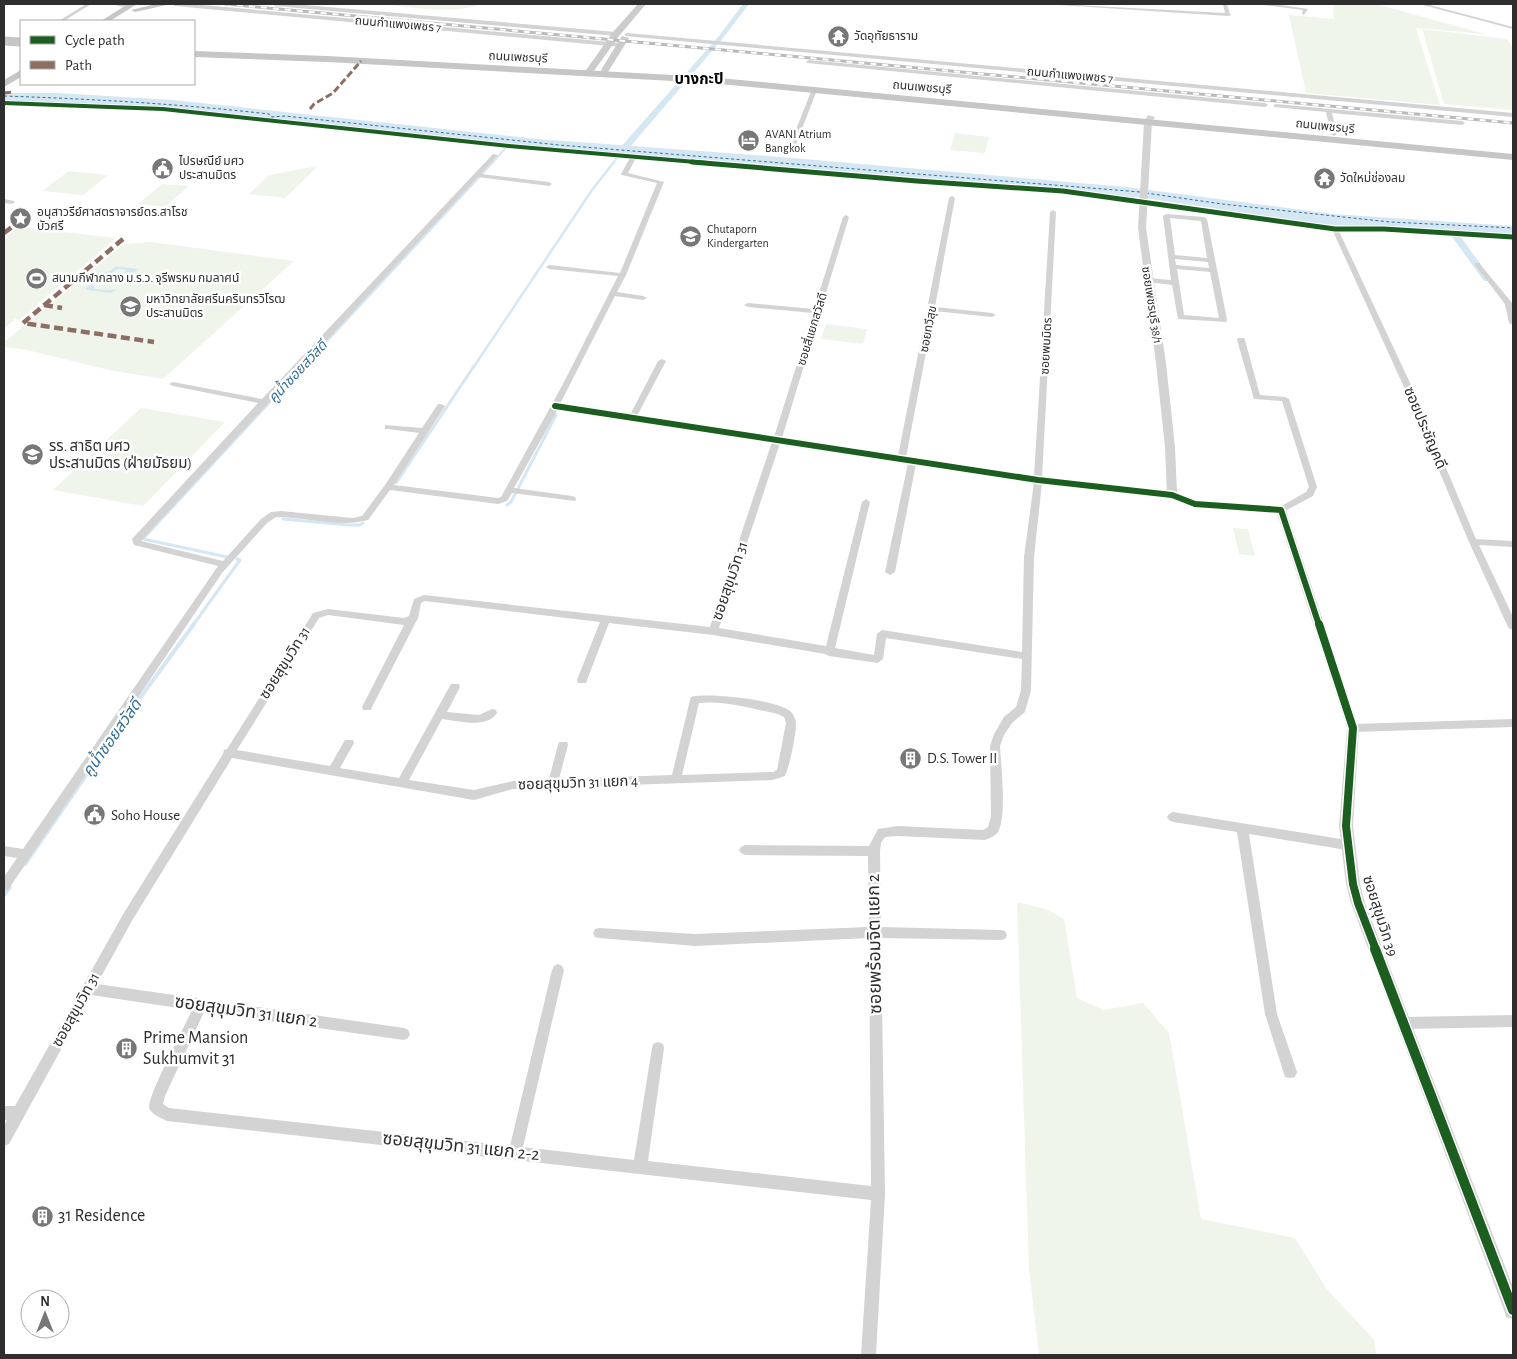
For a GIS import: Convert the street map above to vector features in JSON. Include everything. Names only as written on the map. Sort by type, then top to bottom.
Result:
[{"type":"main road","points":[[107,20],[133,6],[144,4]]},
{"type":"main road","points":[[117,20],[133,6],[167,4]]},
{"type":"main road","points":[[590,71],[616,34],[642,4]]},
{"type":"main road","points":[[639,21],[651,6]]},
{"type":"main road","points":[[606,70],[633,28]]},
{"type":"main road","points":[[4,41],[20,42]]},
{"type":"main road","name":"ถนนเพชรบุรี","points":[[195,51],[329,56],[689,77],[814,90],[880,94]]},
{"type":"main road","name":"ถนนเพชรบุรี","points":[[195,51],[329,56]]},
{"type":"main road","points":[[599,60],[606,62],[612,60]]},
{"type":"main road","name":"ถนนเพชรบุรี","points":[[590,71],[606,70],[689,77],[1513,152]]},
{"type":"main road","points":[[4,84],[20,76]]},
{"type":"main road","points":[[4,92],[20,77]]},
{"type":"main road","name":"ถนนเพชรบุรี","points":[[1340,137],[1513,157]]},
{"type":"street","points":[[63,20],[89,4]]},
{"type":"street","points":[[116,4],[133,6]]},
{"type":"street","name":"ถนนกำแพงเพชร 7","points":[[175,4],[621,45]]},
{"type":"street","name":"ถนนกำแพงเพชร 7","points":[[275,4],[616,34]]},
{"type":"street","points":[[1058,4],[1229,15],[1225,4]]},
{"type":"street","points":[[1264,4],[1306,9]]},
{"type":"street","points":[[1421,4],[1513,28]]},
{"type":"street","name":"ถนนกำแพงเพชร 7","points":[[627,35],[1513,115]]},
{"type":"street","points":[[809,62],[1265,105]]},
{"type":"street","points":[[790,152],[814,90]]},
{"type":"street","points":[[1276,106],[1462,123]]},
{"type":"street","points":[[1330,111],[1340,137]]},
{"type":"street","name":"ซอยเพชรบุรี 38/1","points":[[1149,120],[1143,185],[1143,248],[1166,402],[1172,495]]},
{"type":"street","points":[[225,565],[138,543],[136,539],[263,402],[479,176],[495,155]]},
{"type":"street","points":[[388,487],[498,501],[514,491],[555,406],[614,294],[661,182],[624,174],[634,156]]},
{"type":"street","points":[[479,176],[549,184]]},
{"type":"street","name":"ซอยทวีสุข","points":[[890,572],[932,308],[952,198]]},
{"type":"street","points":[[4,201],[12,202]]},
{"type":"street","name":"ซอยพบมิตร","points":[[1026,656],[1029,557],[1038,480],[1053,212]]},
{"type":"street","points":[[1166,216],[1204,219],[1223,320],[1181,317],[1172,257],[1166,216]]},
{"type":"street","name":"ซอยสี่แยกสวัสดี","points":[[777,440],[846,217]]},
{"type":"street","name":"ซอยประชัญคดี","points":[[1335,229],[1407,385],[1473,542],[1513,627]]},
{"type":"street","points":[[1172,257],[1211,260]]},
{"type":"street","points":[[1477,264],[1509,304],[1513,323]]},
{"type":"street","points":[[549,266],[623,275]]},
{"type":"street","points":[[1173,267],[1213,270]]},
{"type":"street","points":[[1148,280],[1176,283]]},
{"type":"street","points":[[614,294],[643,298]]},
{"type":"street","points":[[748,305],[817,311]]},
{"type":"street","points":[[932,308],[992,315]]},
{"type":"street","points":[[555,406],[1038,480],[1172,495],[1195,504],[1281,510],[1310,494],[1313,487],[1284,399],[1257,397],[1241,340]]},
{"type":"street","points":[[632,418],[662,361]]},
{"type":"street","points":[[173,384],[263,402]]},
{"type":"street","points":[[4,886],[225,565],[269,517],[274,514],[358,521],[370,512],[441,406]]},
{"type":"street","points":[[388,428],[424,431]]},
{"type":"street","name":"ซอยสุขุมวิท 31","points":[[4,1139],[129,915],[228,753],[316,615],[328,612],[405,622],[411,620],[417,601],[424,598],[713,631],[777,440]]},
{"type":"street","points":[[514,491],[572,499]]},
{"type":"street","points":[[829,652],[866,502]]},
{"type":"street","name":"ซอยสุขุมวิท 39","points":[[1281,510],[1353,728],[1347,807],[1347,845],[1358,903],[1513,1310]]},
{"type":"street","points":[[1473,542],[1513,544]]},
{"type":"street","points":[[582,680],[606,619]]},
{"type":"street","points":[[367,707],[411,620]]},
{"type":"street","points":[[713,631],[878,659],[882,634],[1026,656],[1024,702],[1021,709],[1008,720],[999,734],[995,746],[997,817],[993,830],[985,834],[974,835],[898,830],[882,832],[876,842],[874,851],[745,850]]},
{"type":"street","points":[[402,783],[455,687]]},
{"type":"street","name":"ซอยสุขุมวิท 31 แยก 4","points":[[228,753],[474,795],[513,785],[773,776],[781,773],[791,723],[788,715],[780,710],[700,698],[695,700],[676,779]]},
{"type":"street","points":[[440,715],[480,719],[492,713]]},
{"type":"street","points":[[1353,728],[1513,723]]},
{"type":"street","points":[[333,771],[349,743]]},
{"type":"street","points":[[552,783],[563,745]]},
{"type":"street","points":[[1173,817],[1347,845]]},
{"type":"street","points":[[1242,828],[1271,1014],[1290,1072]]},
{"type":"street","points":[[4,851],[25,854]]},
{"type":"street","name":"ซอยพร้อมจิต แยก 2","points":[[869,1355],[878,1194],[874,851]]},
{"type":"street","points":[[600,933],[695,940],[874,932],[1001,935]]},
{"type":"street","points":[[515,1153],[558,970]]},
{"type":"street","name":"ซอยสุขุมวิท 31 แยก 2","points":[[88,989],[404,1034]]},
{"type":"street","name":"ซอยสุขุมวิท 31 แยก 2-2","points":[[201,1005],[159,1095],[156,1107],[168,1114],[878,1194]]},
{"type":"street","points":[[1404,1023],[1513,1021]]},
{"type":"street","points":[[640,1167],[658,1048]]},
{"type":"street","points":[[4,1113],[18,1113]]},
{"type":"shaded area","points":[[377,4],[482,4],[470,8],[444,10]]},
{"type":"shaded area","points":[[1333,4],[1376,4],[1485,34],[1416,28],[1440,105],[1306,93],[1289,15],[1334,19]]},
{"type":"shaded area","points":[[1422,29],[1507,39],[1513,48],[1513,110],[1444,104]]},
{"type":"shaded area","points":[[955,133],[989,137],[985,153],[950,150]]},
{"type":"shaded area","points":[[318,166],[285,198],[249,194],[269,175]]},
{"type":"shaded area","points":[[69,171],[108,175],[83,195],[42,191]]},
{"type":"shaded area","points":[[162,184],[189,186],[165,207],[138,204]]},
{"type":"shaded area","name":"สนามกีฬากลาง ม.ร.ว. จุรีพรหม กมลาศน์","points":[[19,227],[116,238],[19,320],[15,319],[4,329],[4,239]]},
{"type":"shaded area","points":[[151,242],[294,261],[163,379],[109,370],[27,350],[4,347],[4,342],[124,244]]},
{"type":"shaded area","points":[[826,324],[867,329],[863,344],[821,339]]},
{"type":"shaded area","points":[[141,408],[225,422],[143,506],[53,490]]},
{"type":"shaded area","points":[[1233,528],[1248,529],[1255,556],[1239,554]]},
{"type":"shaded area","points":[[1017,902],[1046,909],[1064,919],[1077,998],[1104,1010],[1143,1003],[1169,1033],[1201,1219],[1295,1238],[1326,1288],[1375,1341],[1376,1355],[1039,1355],[1029,1270]]},
{"type":"water","points":[[4,93],[58,93],[173,100],[538,139],[769,156],[1127,187],[1333,214],[1513,226],[1513,236],[1319,224],[1138,197],[544,148],[223,114],[114,106],[4,103]]},
{"type":"water","points":[[116,266],[138,269],[133,273],[123,274],[127,270],[118,269],[93,283],[95,289],[117,289],[111,293],[87,290],[86,288],[105,272],[110,271]]},
{"type":"waterway","points":[[621,152],[721,37],[746,4]]},
{"type":"waterway","name":"คูน้ำซอยสวัสดี","points":[[492,163],[510,143]]},
{"type":"waterway","name":"คูน้ำซอยสวัสดี","points":[[613,163],[621,152]]},
{"type":"waterway","name":"คูน้ำซอยสวัสดี","points":[[302,368],[493,162]]},
{"type":"waterway","name":"คูน้ำซอยสวัสดี","points":[[473,368],[592,190],[614,162]]},
{"type":"waterway","points":[[1449,227],[1487,279]]},
{"type":"waterway","name":"คูน้ำซอยสวัสดี","points":[[227,557],[143,539],[303,366]]},
{"type":"waterway","name":"คูน้ำซอยสวัสดี","points":[[396,483],[474,366]]},
{"type":"waterway","name":"คูน้ำซอยสวัสดี","points":[[507,505],[511,502],[556,415]]},
{"type":"waterway","name":"คูน้ำซอยสวัสดี","points":[[283,519],[349,525],[360,525],[363,523]]},
{"type":"waterway","name":"คูน้ำซอยสวัสดี","points":[[193,625],[240,560],[237,559]]},
{"type":"waterway","name":"คูน้ำซอยสวัสดี","points":[[25,864],[129,713],[194,624]]},
{"type":"waterway","name":"คูน้ำซอยสวัสดี","points":[[4,895],[10,887]]},
{"type":"ferry route","points":[[4,96],[104,100],[203,107],[269,114],[271,117],[285,116],[559,145],[1140,192]]},
{"type":"ferry route","points":[[1146,193],[1222,204],[1390,222],[1513,228]]},
{"type":"railway","points":[[225,4],[1513,123]]},
{"type":"marked path","points":[[310,109],[314,104],[333,93],[361,61]]},
{"type":"marked path","points":[[4,93],[14,92]]},
{"type":"marked path","points":[[4,233],[12,227]]},
{"type":"marked path","points":[[123,239],[23,323],[154,342]]},
{"type":"marked path","points":[[44,305],[62,308]]},
{"type":"cycle path","points":[[4,103],[163,109],[509,146],[917,181],[1063,191],[1335,229],[1384,229],[1513,237]]},
{"type":"cycle path","points":[[555,406],[1038,480],[1172,495],[1195,504],[1281,510],[1353,728],[1346,826],[1353,884],[1358,903],[1513,1310]]},
{"type":"place","name":"วัดอุทัยธาราม","points":[[838,36]]},
{"type":"place","name":"AVANI Atrium Bangkok","points":[[749,141]]},
{"type":"place","name":"ไปรษณีย์ มศว ประสานมิตร","points":[[163,168]]},
{"type":"place","name":"วัดใหม่ช่องลม","points":[[1324,178]]},
{"type":"place","name":"อนุสาวรีย์ศาสตราจารย์ดร.สาโรช บัวศรี","points":[[21,219]]},
{"type":"place","name":"Chutaporn Kindergarten","points":[[691,236]]},
{"type":"place","name":"สนามกีฬากลาง ม.ร.ว. จุรีพรหม กมลาศน์","points":[[36,278]]},
{"type":"place","name":"มหาวิทยาลัยศรีนครินทรวิโรฒ ประสานมิตร","points":[[130,306]]},
{"type":"place","name":"รร. สาธิต มศว ประสานมิตร (ฝ่ายมัธยม)","points":[[33,455]]},
{"type":"place","name":"D.S. Tower II","points":[[911,758]]},
{"type":"place","name":"Soho House","points":[[95,815]]},
{"type":"place","name":"Prime Mansion Sukhumvit 31","points":[[127,1048]]},
{"type":"place","name":"31 Residence","points":[[42,1216]]},
{"type":"district","name":"บางกะปิ","points":[[699,79]]}]
